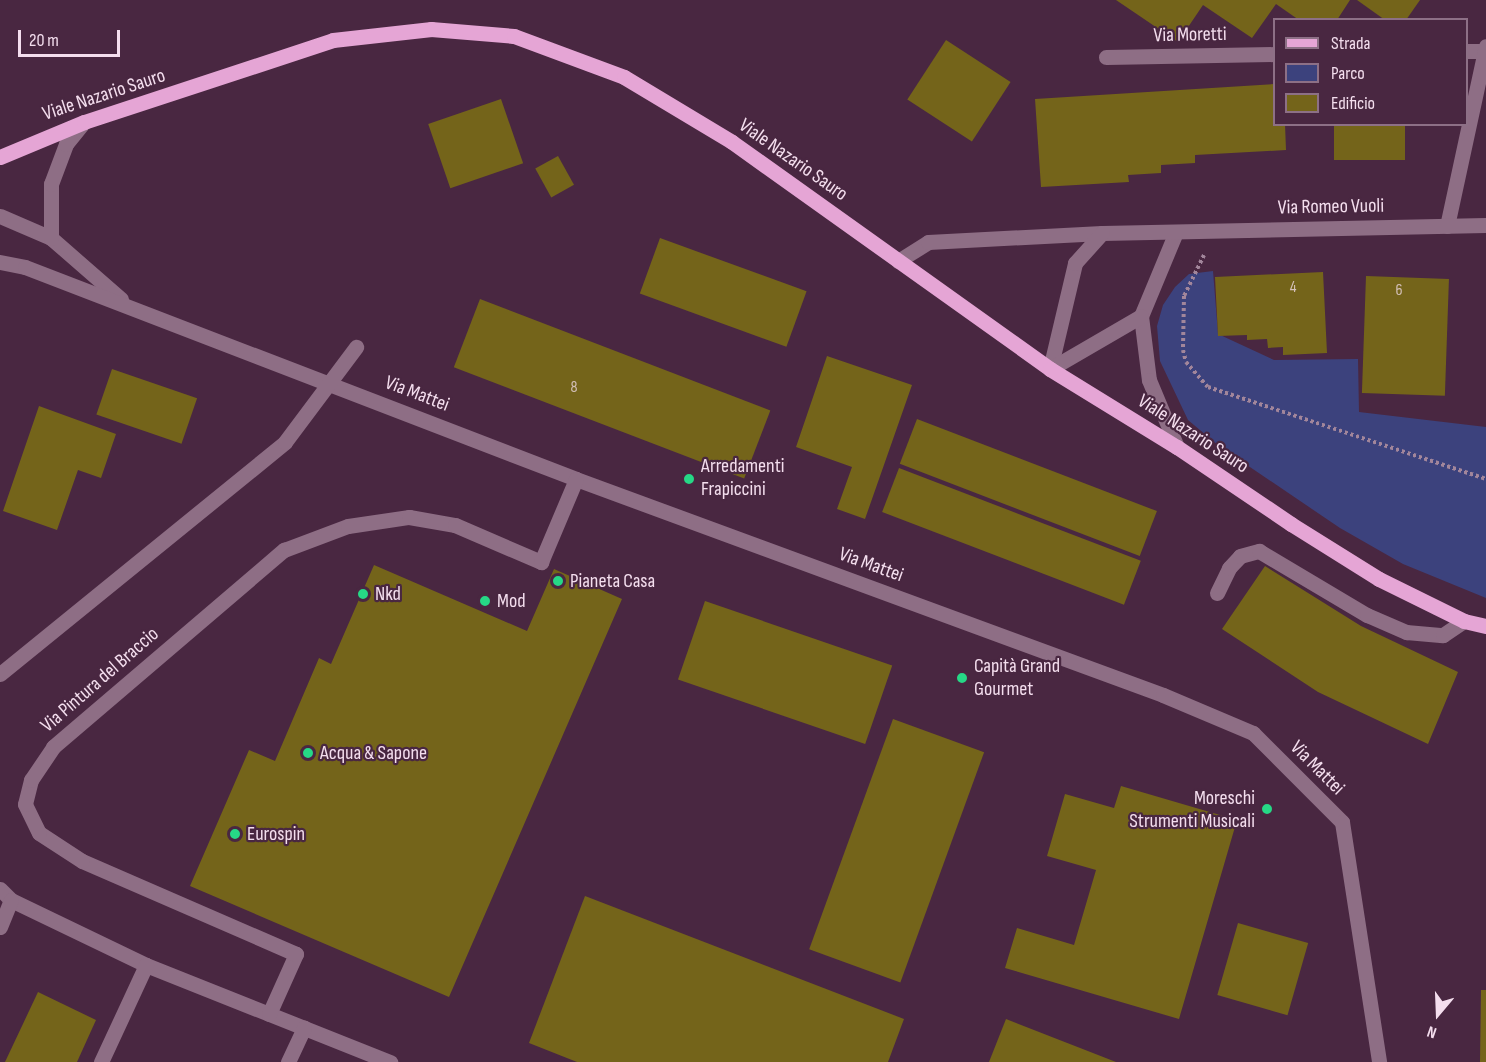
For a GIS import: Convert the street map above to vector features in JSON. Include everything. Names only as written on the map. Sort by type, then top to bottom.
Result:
[{"type":"main road","name":"Viale Nazario Sauro","points":[[0,157],[84,122],[333,40],[430,29],[514,36],[624,77],[732,142],[1050,369],[1177,447],[1379,579],[1464,621],[1486,626]]},
{"type":"street","points":[[1447,226],[1485,48],[1468,51]]},
{"type":"street","name":"Via Moretti","points":[[1106,57],[1273,54]]},
{"type":"street","points":[[51,238],[51,184],[66,144],[84,122]]},
{"type":"street","points":[[0,216],[51,238],[130,307]]},
{"type":"street","name":"Via Romeo Vuoli","points":[[898,261],[928,242],[1102,233],[1486,225]]},
{"type":"street","points":[[1176,232],[1141,316],[1149,380],[1177,447]]},
{"type":"street","points":[[1050,369],[1075,263],[1102,233]]},
{"type":"street","name":"Via Mattei","points":[[0,262],[25,267],[329,382],[576,479],[1163,695],[1252,733],[1342,822],[1378,1062]]},
{"type":"street","points":[[1050,369],[1141,316]]},
{"type":"street","points":[[0,674],[285,442],[356,347]]},
{"type":"street","name":"Via Pintura del Braccio","points":[[269,1014],[296,954],[82,861],[39,833],[25,804],[31,780],[53,747],[284,550],[348,526],[409,517],[455,525],[541,562],[576,479]]},
{"type":"street","points":[[1217,593],[1229,568],[1240,556],[1259,551],[1367,615],[1406,632],[1443,635],[1464,621]]},
{"type":"street","points":[[0,927],[6,895],[146,965],[390,1062]]},
{"type":"street","points":[[101,1062],[146,965]]},
{"type":"street","points":[[288,1062],[304,1028]]},
{"type":"path","points":[[1209,231],[1202,264],[1184,296],[1182,330],[1186,362],[1208,387],[1486,479]]},
{"type":"green space","points":[[1213,271],[1218,334],[1274,360],[1358,359],[1359,412],[1486,427],[1486,598],[1403,564],[1340,528],[1219,446],[1188,420],[1160,361],[1157,326],[1163,305],[1175,287],[1189,274]]},
{"type":"building","points":[[1116,0],[1350,0],[1338,18],[1296,18],[1276,4],[1252,38],[1203,5],[1178,42]]},
{"type":"building","points":[[1357,0],[1420,0],[1407,18],[1382,18]]},
{"type":"building","points":[[946,40],[1011,82],[972,141],[907,100]]},
{"type":"building","points":[[1273,84],[1273,126],[1285,126],[1286,150],[1195,155],[1195,163],[1161,165],[1161,173],[1128,175],[1129,182],[1041,187],[1035,99]]},
{"type":"building","points":[[501,99],[523,163],[450,188],[428,124]]},
{"type":"building","points":[[1334,126],[1405,126],[1405,160],[1334,160]]},
{"type":"building","points":[[558,156],[574,185],[551,197],[535,169]]},
{"type":"building","points":[[660,238],[807,291],[786,347],[640,293]]},
{"type":"building","points":[[1323,272],[1327,353],[1283,355],[1283,347],[1268,348],[1267,339],[1247,340],[1247,335],[1218,336],[1215,277]]},
{"type":"building","points":[[1366,276],[1449,279],[1445,396],[1362,393]]},
{"type":"building","points":[[480,299],[770,410],[744,479],[454,367]]},
{"type":"building","points":[[827,356],[912,385],[865,519],[837,509],[852,467],[796,447]]},
{"type":"building","points":[[112,369],[197,398],[181,444],[96,414]]},
{"type":"building","points":[[39,406],[116,434],[101,478],[78,470],[57,530],[3,511]]},
{"type":"building","points":[[917,419],[1157,511],[1140,556],[900,464]]},
{"type":"building","points":[[899,468],[1141,561],[1124,605],[882,512]]},
{"type":"building","points":[[374,565],[527,631],[554,569],[622,599],[449,997],[190,886],[249,750],[275,761],[319,658],[331,664]]},
{"type":"building","points":[[1265,566],[1361,626],[1458,672],[1428,744],[1318,692],[1222,629]]},
{"type":"building","points":[[705,601],[892,665],[865,744],[678,679]]},
{"type":"building","points":[[893,719],[984,752],[900,982],[809,949]]},
{"type":"building","points":[[1121,786],[1237,820],[1179,1019],[1005,968],[1017,928],[1074,945],[1096,870],[1047,856],[1065,794],[1114,808]]},
{"type":"building","points":[[585,896],[904,1019],[888,1062],[577,1062],[529,1043]]},
{"type":"building","points":[[1238,923],[1308,943],[1287,1015],[1217,995]]},
{"type":"building","points":[[1481,990],[1486,990],[1486,1062],[1480,1062]]},
{"type":"building","points":[[38,992],[96,1020],[77,1062],[5,1062]]},
{"type":"building","points":[[1006,1019],[1116,1062],[989,1062]]},
{"type":"place","name":"Arredamenti Frapiccini","points":[[689,479]]},
{"type":"place","name":"Pianeta Casa","points":[[558,581]]},
{"type":"place","name":"Nkd","points":[[363,594]]},
{"type":"place","name":"Mod","points":[[485,601]]},
{"type":"place","name":"Capità Grand Gourmet","points":[[962,678]]},
{"type":"place","name":"Acqua & Sapone","points":[[308,753]]},
{"type":"place","name":"Moreschi Strumenti Musicali","points":[[1267,809]]},
{"type":"place","name":"Eurospin","points":[[235,834]]}]
